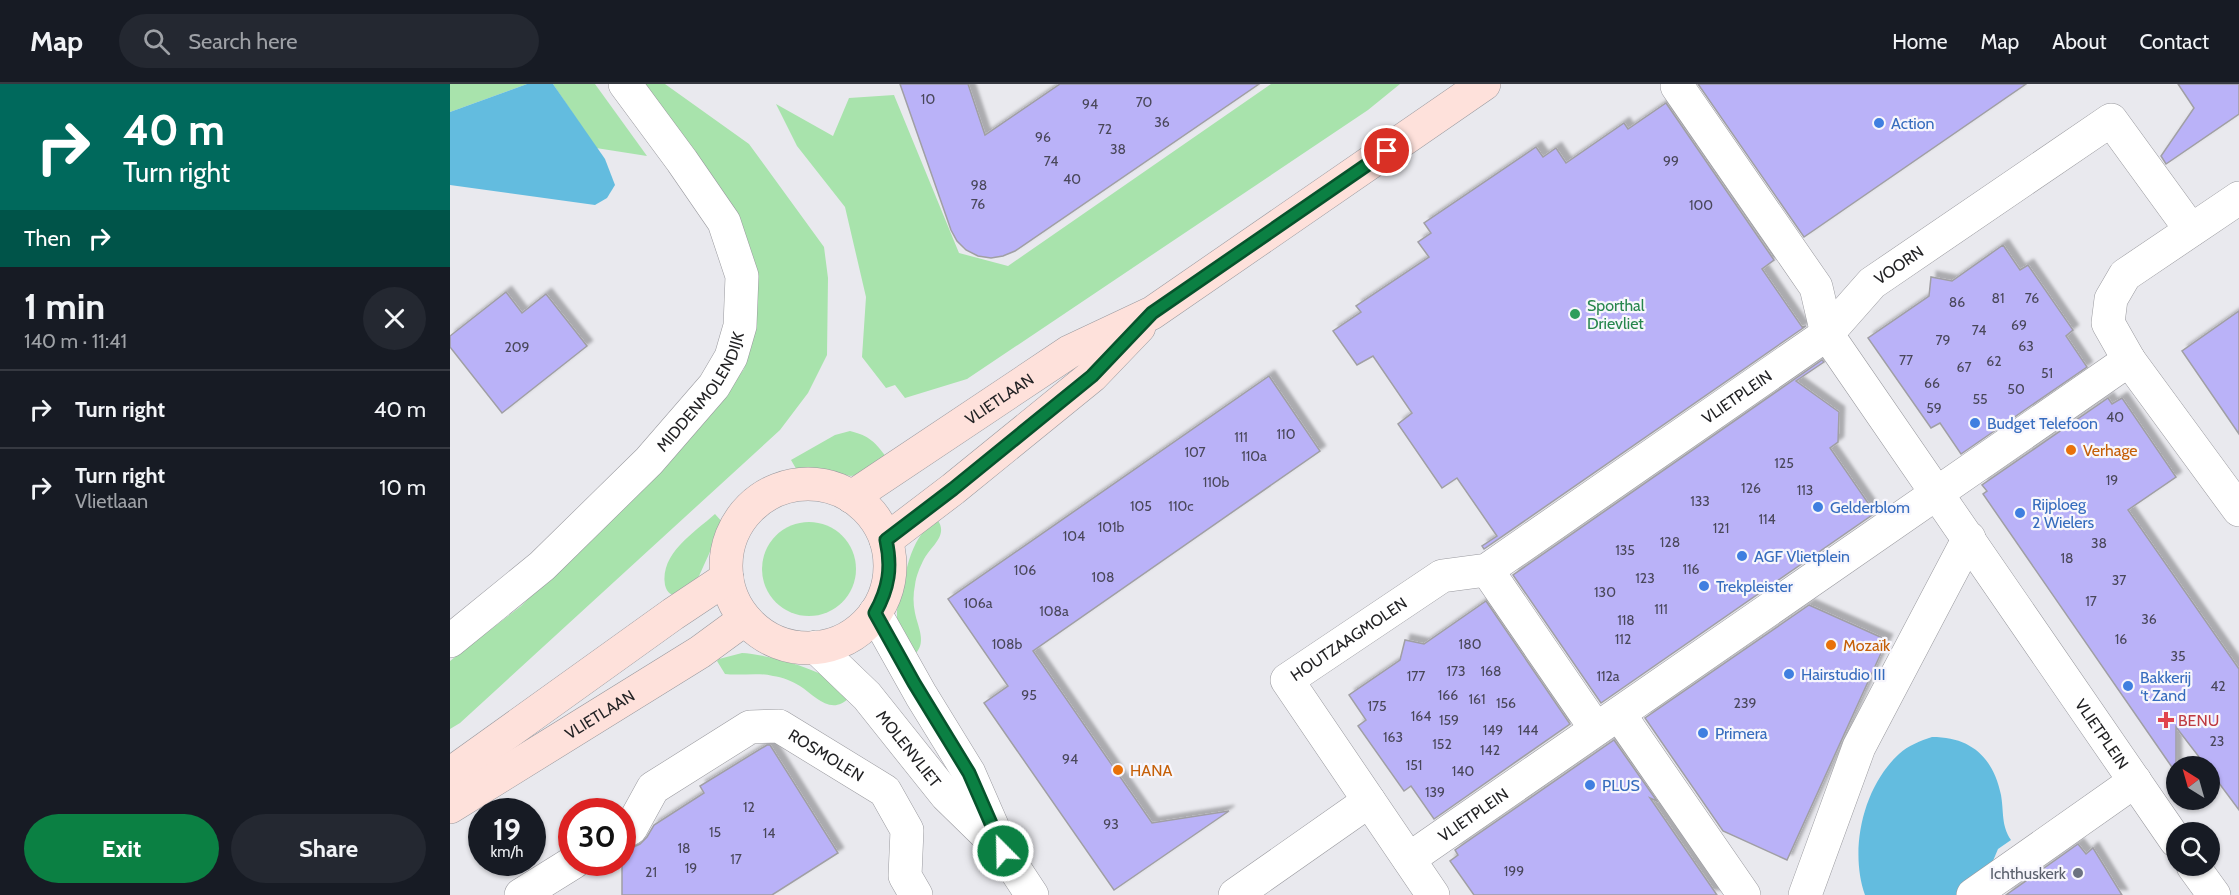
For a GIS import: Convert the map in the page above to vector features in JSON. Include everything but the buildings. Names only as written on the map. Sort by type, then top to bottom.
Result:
[{"type":"street","name":"MIDDENMOLENDIJK","points":[[450,641],[542,566],[649,461],[714,387],[731,357],[740,326],[742,276],[724,222],[625,84]]},
{"type":"street","name":"VLIETLAAN","points":[[852,497],[1069,352],[1152,313],[1484,84]]},
{"type":"street","points":[[1677,86],[1816,287],[1827,334]]},
{"type":"street","name":"VOORN","points":[[1827,334],[1872,283],[2111,120],[2191,230]]},
{"type":"street","points":[[2239,198],[2125,275],[2111,299],[2108,322],[2129,360],[2239,510]]},
{"type":"street","name":"VLIETLAAN","points":[[886,540],[953,489],[1092,376],[1152,313]]},
{"type":"street","name":"VLIETPLEIN","points":[[1442,576],[1487,570],[1827,334],[2166,826]]},
{"type":"street","name":"VLIETPLEIN","points":[[1409,859],[2129,360]]},
{"type":"street","points":[[813,484],[834,488],[852,497],[872,516],[886,540],[890,570],[888,585],[875,613],[849,637],[833,644],[796,647],[777,642],[760,632],[745,619],[730,593],[726,558],[731,537],[741,519],[754,503],[772,492],[792,486],[813,484]]},
{"type":"street","points":[[1806,895],[1859,747],[1969,538]]},
{"type":"street","points":[[1487,570],[1744,895]]},
{"type":"street","name":"HOUTZAAGMOLEN","points":[[1433,895],[1287,680],[1442,576]]},
{"type":"street","points":[[450,774],[663,621],[727,578]]},
{"type":"street","name":"MOLENVLIET","points":[[875,613],[916,687],[969,773],[1003,851],[1032,895]]},
{"type":"street","name":"VLIETLAAN","points":[[450,807],[700,652],[745,619]]},
{"type":"street","name":"MOLENVLIET","points":[[816,647],[867,696],[946,795],[1003,851]]},
{"type":"street","name":"ROSMOLEN","points":[[636,818],[652,788],[750,727],[779,726],[885,791],[907,830],[905,876],[916,895]]},
{"type":"street","name":"VLIETPLEIN","points":[[1973,895],[2135,781]]},
{"type":"street","points":[[1235,895],[1369,801]]},
{"type":"street","points":[[521,895],[558,872]]},
{"type":"street","points":[[2200,876],[2214,895]]},
{"type":"green space","points":[[450,84],[527,84],[450,112]]},
{"type":"green space","points":[[553,84],[595,84],[647,156],[596,148]]},
{"type":"green space","points":[[642,84],[665,84],[749,144],[824,247],[828,278],[827,355],[808,393],[780,430],[460,723],[450,729],[450,661],[521,606],[617,510],[727,392],[744,369],[752,339],[756,269]]},
{"type":"green space","points":[[1271,84],[1400,84],[1368,110],[967,379],[905,398],[895,385],[886,388],[862,357],[866,297],[845,207],[797,146],[776,104],[833,136],[849,98],[894,95],[959,253],[1008,266]]},
{"type":"green space","points":[[850,431],[872,440],[887,458],[866,473],[851,476],[816,470],[798,472],[791,460],[835,435]]},
{"type":"green space","points":[[715,514],[723,523],[699,576],[678,596],[671,594],[665,585],[665,574],[673,553]]},
{"type":"green space","points":[[937,519],[941,530],[940,535],[924,559],[916,582],[914,606],[921,641],[918,651],[913,656],[897,620],[897,610],[914,548],[919,537]]},
{"type":"green space","points":[[809,522],[827,525],[842,536],[853,551],[856,569],[853,587],[842,602],[827,613],[809,616],[791,613],[776,602],[765,587],[762,569],[765,551],[776,536],[791,525]]},
{"type":"green space","points":[[742,653],[776,659],[814,671],[832,681],[849,698],[842,703],[830,705],[783,678],[761,674],[725,674],[717,661]]},
{"type":"water","points":[[527,84],[553,84],[605,159],[615,185],[607,198],[595,205],[450,185],[450,112]]},
{"type":"water","points":[[1932,737],[1946,738],[1969,745],[1986,760],[1997,782],[2001,795],[2004,824],[2011,840],[1998,849],[1987,875],[1957,895],[1865,895],[1858,859],[1862,820],[1868,801],[1876,784],[1899,754]]},
{"type":"place","name":"Action","points":[[1879,123]]},
{"type":"place","name":"Sporthal Drievliet","points":[[1575,314]]},
{"type":"place","name":"Budget Telefoon","points":[[1975,423]]},
{"type":"place","name":"Verhage","points":[[2071,450]]},
{"type":"place","name":"Gelderblom","points":[[1818,507]]},
{"type":"place","name":"Rijploeg 2 Wielers","points":[[2020,513]]},
{"type":"place","name":"AGF Vlietplein","points":[[1742,556]]},
{"type":"place","name":"Trekpleister","points":[[1704,586]]},
{"type":"place","name":"Mozaïk","points":[[1831,645]]},
{"type":"place","name":"Hairstudio III","points":[[1789,674]]},
{"type":"place","name":"Bakkerij ‘t Zand","points":[[2128,686]]},
{"type":"place","name":"BENU","points":[[2166,720]]},
{"type":"place","name":"Primera","points":[[1703,733]]},
{"type":"place","name":"HANA","points":[[1118,770]]},
{"type":"place","name":"PLUS","points":[[1590,785]]},
{"type":"place","name":"Ichthuskerk","points":[[2078,873]]},
{"type":"route","points":[[1003,851],[969,773],[914,683],[875,613],[888,585],[890,570],[886,540],[953,489],[1092,376],[1152,313],[1387,151]]}]
